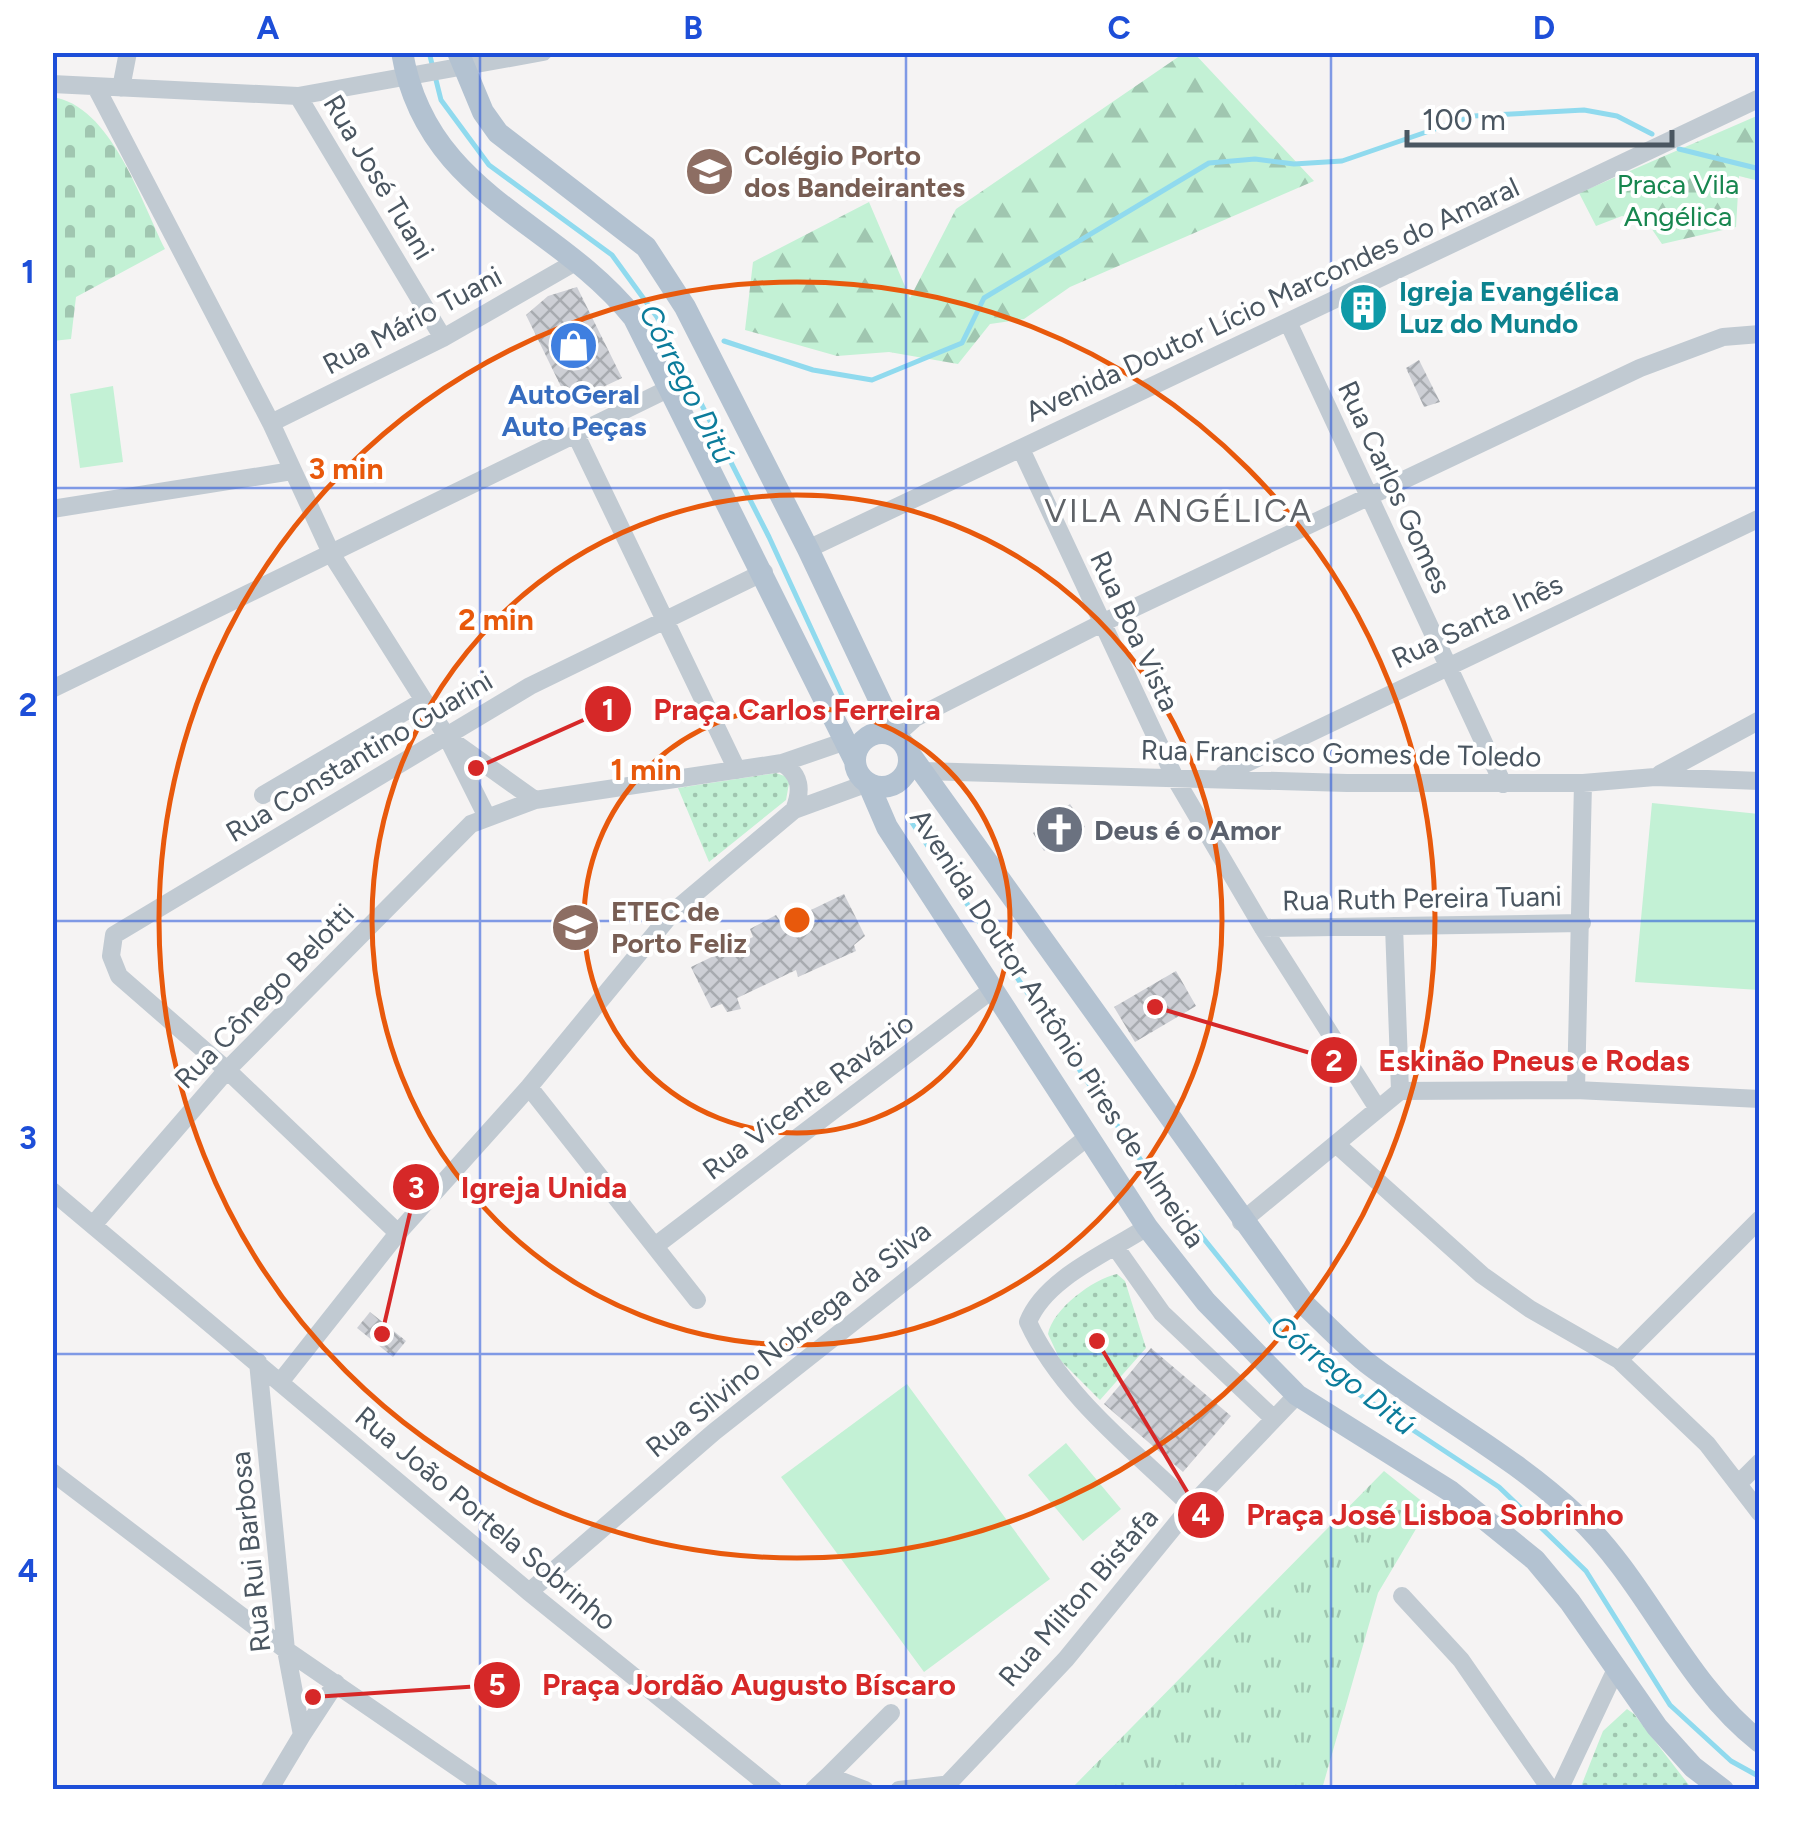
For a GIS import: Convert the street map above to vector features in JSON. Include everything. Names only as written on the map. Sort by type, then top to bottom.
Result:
[{"type":"main road","points":[[402,52],[423,121],[474,185],[612,290],[634,318],[851,751],[857,750],[869,736],[909,753],[909,767],[898,782],[882,787],[868,783]]},
{"type":"main road","name":"Avenida Doutor Antônio Pires de Almeida","points":[[457,64],[498,134],[646,247],[685,308],[909,753],[1242,1222],[1305,1304],[1364,1361],[1524,1472],[1578,1517],[1625,1570],[1704,1686],[1760,1742]]},
{"type":"main road","name":"Avenida Doutor Antônio Pires de Almeida","points":[[851,751],[887,827],[1148,1227],[1206,1302],[1297,1396],[1450,1491],[1498,1526],[1535,1560],[1657,1728],[1693,1767],[1723,1790]]},
{"type":"street","points":[[121,88],[128,52]]},
{"type":"street","points":[[52,84],[298,96],[412,77],[457,64],[543,52]]},
{"type":"street","points":[[97,89],[271,423],[332,554],[447,736],[487,817]]},
{"type":"street","name":"Rua José Tuani","points":[[298,96],[444,338]]},
{"type":"street","name":"Avenida Doutor Lício Marcondes do Amaral","points":[[808,549],[1760,98]]},
{"type":"street","name":"Rua Mário Tuani","points":[[271,423],[444,338],[577,261]]},
{"type":"street","name":"Rua Carlos Gomes","points":[[1288,322],[1503,784]]},
{"type":"street","points":[[909,753],[914,718],[1100,624],[1640,368],[1723,337],[1760,334]]},
{"type":"street","points":[[52,689],[670,388]]},
{"type":"street","points":[[576,435],[737,770]]},
{"type":"street","name":"Rua Boa Vista","points":[[1020,449],[1176,780],[1262,928],[1378,1109]]},
{"type":"street","points":[[52,509],[292,471]]},
{"type":"street","name":"Rua Santa Inês","points":[[1219,776],[1760,518]]},
{"type":"street","name":"Rua Constantino Guarini","points":[[226,1070],[119,976],[111,956],[114,935],[530,686],[764,572]]},
{"type":"street","points":[[262,796],[423,701]]},
{"type":"street","points":[[1655,777],[1760,720]]},
{"type":"street","points":[[447,736],[535,800]]},
{"type":"street","name":"Rua Cônego Belotti","points":[[93,1225],[226,1070],[470,824],[535,800],[851,751]]},
{"type":"street","name":"Rua Francisco Gomes de Toledo","points":[[909,753],[1176,780],[1219,776],[1503,784],[1655,777],[1760,781]]},
{"type":"street","points":[[782,763],[798,778],[800,789],[794,810]]},
{"type":"street","points":[[280,1381],[398,1233],[528,1087],[672,913],[794,810],[868,783]]},
{"type":"street","points":[[1576,1090],[1583,783]]},
{"type":"street","name":"Rua Ruth Pereira Tuani","points":[[1262,928],[1582,924]]},
{"type":"street","points":[[1394,926],[1400,1092]]},
{"type":"street","name":"Rua Vicente Ravázio","points":[[655,1246],[994,989]]},
{"type":"street","points":[[226,1070],[398,1233]]},
{"type":"street","points":[[528,1087],[698,1300]]},
{"type":"street","points":[[1242,1222],[1400,1092],[1576,1090],[1760,1099]]},
{"type":"street","name":"Rua Silvino Nobrega da Silva","points":[[529,1592],[714,1432],[1089,1136]]},
{"type":"street","points":[[1336,1144],[1482,1276],[1530,1309],[1619,1360],[1708,1444],[1760,1513]]},
{"type":"street","name":"Rua João Portela Sobrinho","points":[[52,1191],[529,1592],[774,1790]]},
{"type":"street","points":[[1619,1360],[1760,1219]]},
{"type":"street","points":[[1148,1227],[1051,1290],[1034,1308],[1028,1322],[1046,1358],[1091,1410],[1191,1506]]},
{"type":"street","points":[[1116,1248],[1162,1312],[1274,1419]]},
{"type":"street","name":"Rua Rui Barbosa","points":[[258,1362],[286,1650],[302,1735]]},
{"type":"street","name":"Rua Milton Bistafa","points":[[942,1787],[1066,1659],[1191,1506],[1297,1396]]},
{"type":"street","points":[[1740,1482],[1760,1462]]},
{"type":"street","points":[[52,1472],[286,1650],[490,1790]]},
{"type":"street","points":[[1402,1596],[1460,1660],[1551,1790]]},
{"type":"street","points":[[1559,1790],[1617,1668]]},
{"type":"street","points":[[269,1790],[336,1683]]},
{"type":"street","points":[[813,1790],[890,1713]]},
{"type":"street","points":[[828,1776],[865,1790]]},
{"type":"street","points":[[899,1790],[942,1787]]},
{"type":"green space","points":[[1184,53],[1194,53],[1314,181],[1070,287],[1024,319],[990,324],[958,364],[889,352],[837,356],[745,330],[753,262],[869,202],[910,298],[956,209]]},
{"type":"green space","points":[[52,97],[73,104],[107,136],[122,158],[165,249],[76,297],[71,339],[53,341]]},
{"type":"green space","name":"Praca Vila Angélica","points":[[1759,115],[1759,181],[1739,176],[1736,227],[1662,244],[1647,222],[1622,216],[1596,226],[1579,193]]},
{"type":"green space","points":[[113,386],[123,462],[80,468],[70,394]]},
{"type":"green space","points":[[776,773],[790,778],[786,800],[709,862],[678,788]]},
{"type":"green space","points":[[1652,803],[1759,814],[1759,990],[1635,982]]},
{"type":"green space","points":[[1117,1274],[1125,1281],[1146,1348],[1100,1400],[1060,1360],[1048,1334],[1051,1324],[1075,1296]]},
{"type":"green space","points":[[907,1384],[1050,1579],[924,1672],[781,1477]]},
{"type":"green space","points":[[1066,1443],[1121,1509],[1083,1541],[1028,1475]]},
{"type":"green space","points":[[1384,1471],[1429,1507],[1378,1593],[1322,1789],[1071,1789]]},
{"type":"green space","points":[[1627,1709],[1692,1789],[1580,1789],[1603,1731]]},
{"type":"building","name":"AutoGeral Auto Peças","points":[[577,287],[622,378],[569,403],[526,315],[548,296]]},
{"type":"building","points":[[1419,360],[1440,402],[1424,407],[1406,368]]},
{"type":"building","name":"Deus é o Amor","points":[[1070,804],[1085,827],[1044,851],[1033,833]]},
{"type":"building","points":[[844,894],[865,936],[854,945],[856,951],[798,977],[796,970],[737,998],[741,1009],[727,1012],[722,1004],[711,1008],[691,967],[753,937],[750,929],[776,915],[782,924]]},
{"type":"building","points":[[1176,971],[1196,1006],[1135,1042],[1114,1007]]},
{"type":"building","points":[[370,1312],[406,1341],[393,1357],[357,1328]]},
{"type":"building","points":[[1151,1348],[1231,1416],[1183,1472],[1104,1404]]},
{"type":"waterway","name":"Córrego Ditú","points":[[429,52],[441,100],[489,165],[612,255],[657,317],[769,537],[852,717]]},
{"type":"waterway","points":[[724,341],[813,370],[872,380],[962,343],[984,298],[1209,163],[1255,159],[1294,164],[1342,161],[1473,116],[1584,110],[1617,116],[1652,134]]},
{"type":"waterway","points":[[1679,149],[1760,169]]},
{"type":"waterway","name":"Córrego Ditú","points":[[911,821],[1142,1162],[1274,1326],[1351,1389],[1499,1487],[1586,1571],[1670,1705],[1731,1761],[1760,1777]]},
{"type":"place","name":"Colégio Porto dos Bandeirantes","points":[[709,171]]},
{"type":"place","name":"Igreja Evangélica Luz do Mundo","points":[[1364,307]]},
{"type":"place","name":"AutoGeral Auto Peças","points":[[574,346]]},
{"type":"place","name":"Praça Carlos Ferreira","points":[[476,768]]},
{"type":"place","name":"Deus é o Amor","points":[[1059,830]]},
{"type":"place","name":"ETEC de Porto Feliz","points":[[576,927]]},
{"type":"place","name":"Eskinão Pneus e Rodas","points":[[1155,1007]]},
{"type":"place","name":"Igreja Unida","points":[[382,1334]]},
{"type":"place","name":"Praça José Lisboa Sobrinho","points":[[1097,1341]]},
{"type":"place","name":"Praça Jordão Augusto Bíscaro","points":[[313,1697]]},
{"type":"district","name":"VILA ANGÉLICA","points":[[1179,511]]}]
